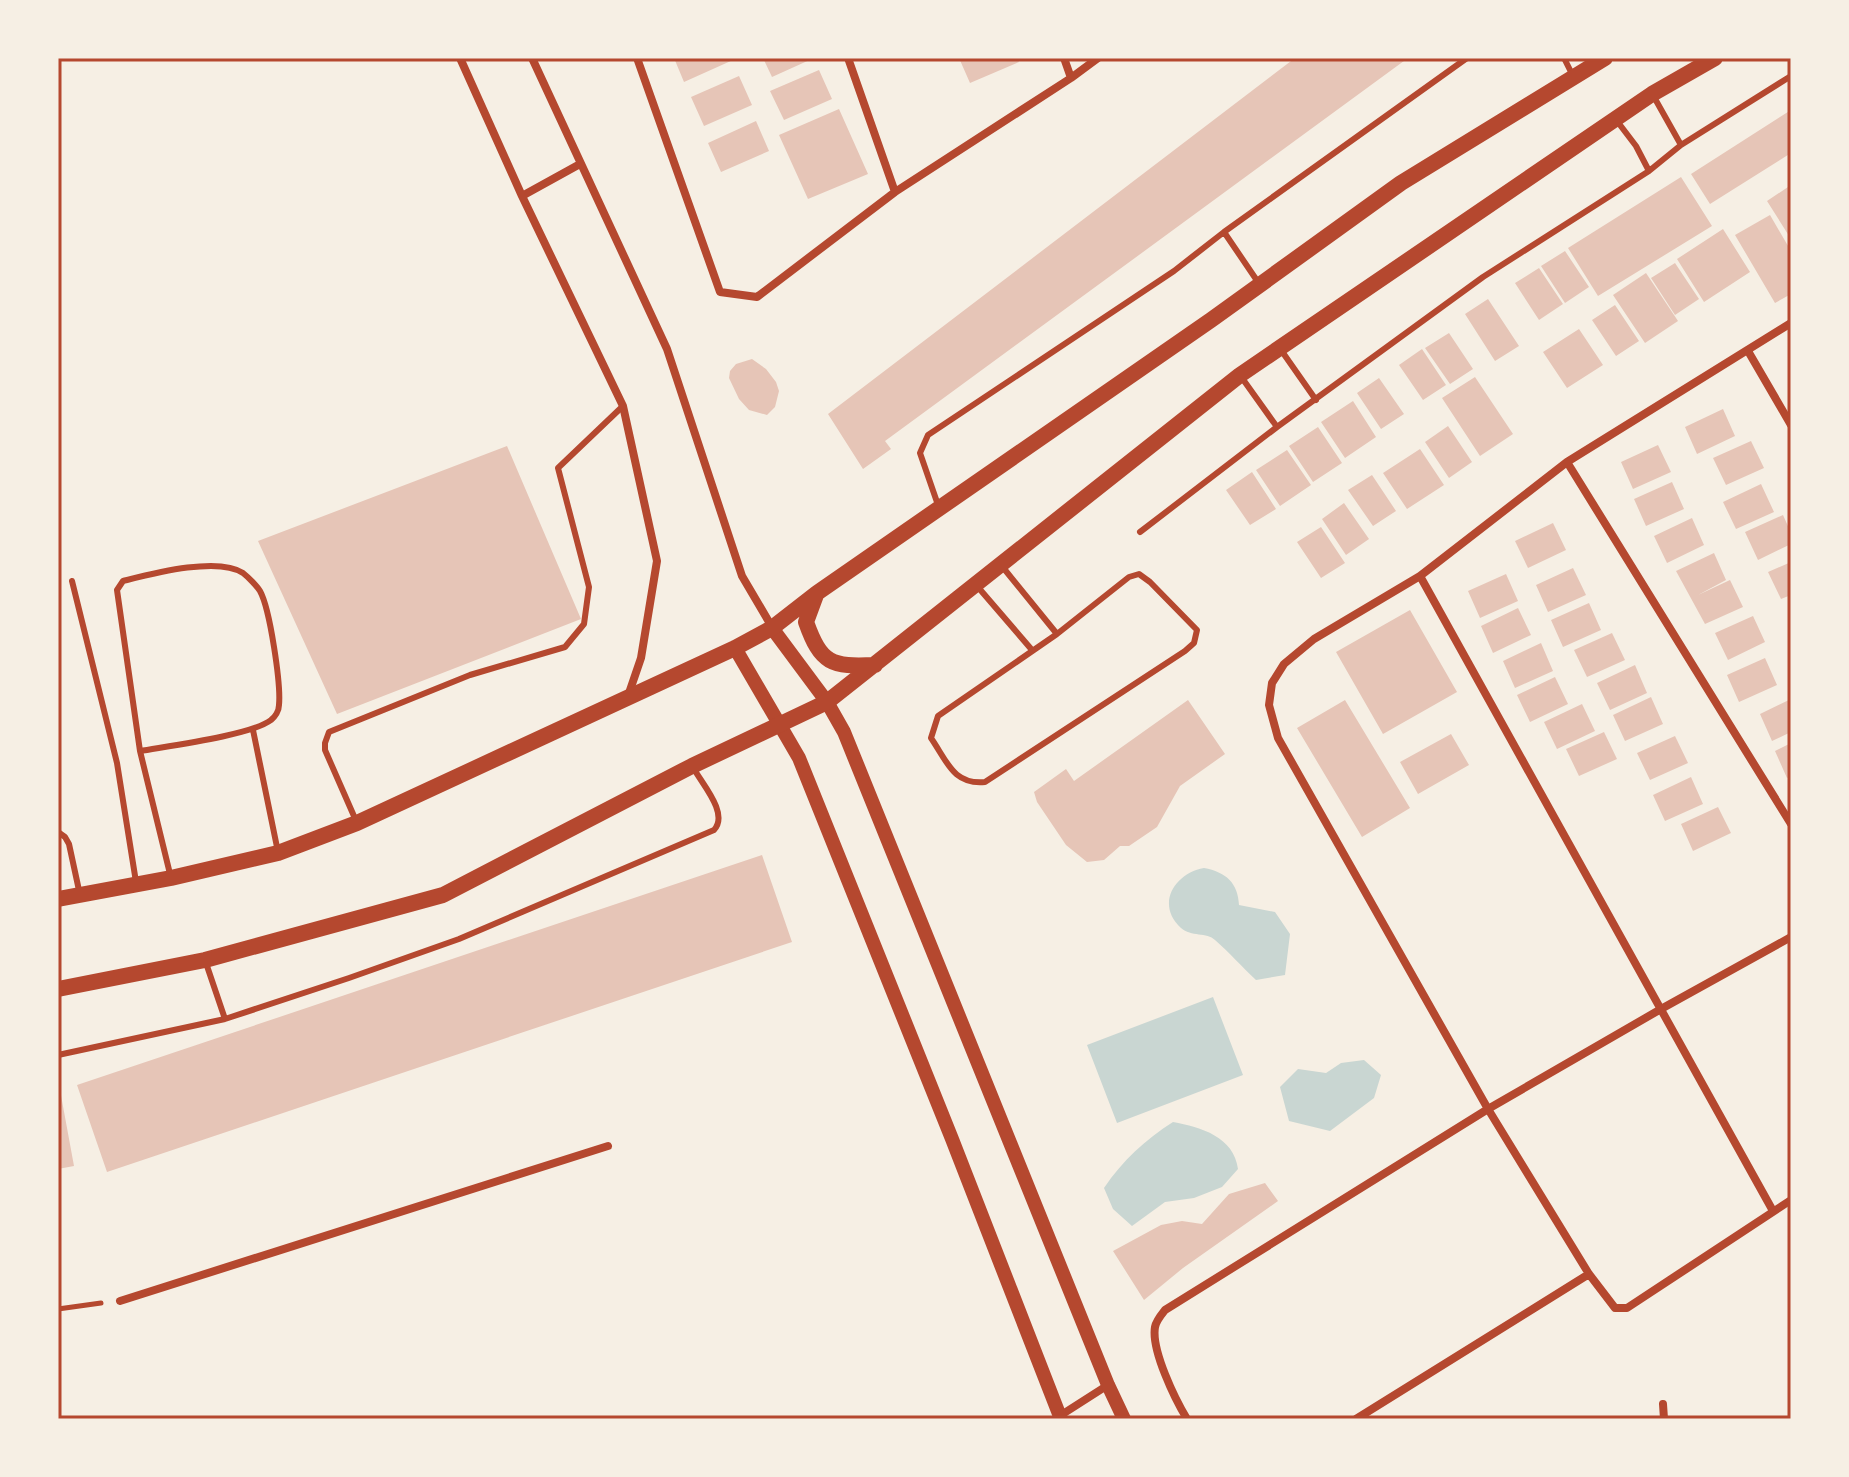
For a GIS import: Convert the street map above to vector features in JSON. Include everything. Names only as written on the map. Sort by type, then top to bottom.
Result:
[{"type":"main road","points":[[58,899],[171,878],[278,853],[357,823],[772,628],[817,593],[1261,285],[1401,183],[1605,58]]},
{"type":"main road","points":[[58,989],[205,960],[443,895],[692,766],[827,702],[1240,375],[1652,94],[1715,58]]},
{"type":"main road","points":[[817,593],[806,622],[817,651],[842,667],[875,665]]},
{"type":"street","points":[[460,58],[623,406],[657,561],[641,658],[627,697]]},
{"type":"street","points":[[532,58],[667,349],[742,576],[772,628],[827,702],[850,746],[1124,1419]]},
{"type":"street","points":[[637,58],[720,292],[757,297],[895,192],[1098,58]]},
{"type":"street","points":[[848,58],[895,192]]},
{"type":"street","points":[[1064,58],[1071,78]]},
{"type":"street","points":[[522,196],[580,164]]},
{"type":"street","points":[[1791,323],[1567,462],[1420,576],[1314,639],[1284,664],[1272,683],[1269,705],[1278,738],[1488,1109],[1589,1274],[1615,1308],[1627,1308],[1791,1200]]},
{"type":"street","points":[[1748,351],[1791,425]]},
{"type":"street","points":[[1567,462],[1791,824]]},
{"type":"street","points":[[1420,576],[1773,1211]]},
{"type":"street","points":[[735,648],[799,758],[952,1139],[1059,1418],[1108,1385]]},
{"type":"street","points":[[1187,1419],[1178,1405],[1155,1343],[1155,1324],[1165,1310],[1488,1109],[1791,937]]},
{"type":"street","points":[[120,1301],[608,1146]]},
{"type":"street","points":[[1356,1419],[1589,1274]]},
{"type":"street","points":[[1663,1404],[1664,1419]]},
{"type":"lane","points":[[939,508],[920,453],[928,435],[1174,271],[1467,58]]},
{"type":"lane","points":[[1564,58],[1574,77]]},
{"type":"lane","points":[[1140,532],[1277,427],[1483,277],[1791,76]]},
{"type":"lane","points":[[1652,94],[1681,145]]},
{"type":"lane","points":[[1615,119],[1636,146],[1649,171]]},
{"type":"lane","points":[[1224,232],[1261,285]]},
{"type":"lane","points":[[1279,347],[1316,400]]},
{"type":"lane","points":[[1240,375],[1277,427]]},
{"type":"lane","points":[[357,823],[325,750],[329,732],[470,675],[565,647],[584,624],[589,587],[558,468],[623,406]]},
{"type":"lane","points":[[1001,565],[1057,634]]},
{"type":"lane","points":[[140,751],[253,730],[272,720],[279,709],[279,687],[260,591],[243,573],[226,567],[193,568],[123,581],[117,590],[140,751],[171,878]]},
{"type":"lane","points":[[1139,574],[1197,630],[1194,643],[1185,651],[985,782],[971,783],[959,778],[931,738],[938,716],[1057,634],[1129,577],[1139,574]]},
{"type":"lane","points":[[72,581],[117,763],[136,884]]},
{"type":"lane","points":[[976,584],[1032,650]]},
{"type":"lane","points":[[253,730],[278,853]]},
{"type":"lane","points":[[58,1055],[225,1019],[459,939],[714,830],[719,824],[720,815],[692,766]]},
{"type":"lane","points":[[58,832],[69,844],[80,895]]},
{"type":"lane","points":[[205,960],[225,1019]]},
{"type":"path","points":[[58,1309],[120,1301]]},
{"type":"shaded area","points":[[1204,868],[1219,872],[1229,880],[1236,890],[1239,905],[1275,912],[1290,934],[1285,975],[1256,980],[1215,940],[1185,931],[1173,919],[1169,900],[1172,891],[1185,876]]},
{"type":"shaded area","points":[[1213,997],[1243,1075],[1117,1123],[1087,1045]]},
{"type":"shaded area","points":[[1364,1060],[1381,1075],[1374,1098],[1330,1131],[1289,1121],[1280,1087],[1298,1069],[1326,1073],[1341,1063]]},
{"type":"shaded area","points":[[1173,1122],[1205,1131],[1223,1141],[1235,1158],[1238,1169],[1222,1187],[1194,1198],[1165,1202],[1132,1226],[1113,1209],[1104,1188],[1135,1151]]},
{"type":"building","points":[[674,58],[732,58],[733,60],[684,82]]},
{"type":"building","points":[[763,58],[814,58],[772,77]]},
{"type":"building","points":[[959,58],[1017,58],[1019,62],[970,83]]},
{"type":"building","points":[[1295,58],[1408,58],[885,441],[891,449],[863,469],[828,414]]},
{"type":"building","points":[[819,70],[832,99],[784,120],[770,91]]},
{"type":"building","points":[[739,76],[752,105],[704,126],[691,97]]},
{"type":"building","points":[[839,109],[868,174],[808,199],[779,135]]},
{"type":"building","points":[[1791,110],[1791,153],[1710,204],[1691,174]]},
{"type":"building","points":[[756,121],[769,151],[721,172],[708,143]]},
{"type":"building","points":[[1681,177],[1712,226],[1598,296],[1568,248]]},
{"type":"building","points":[[1791,185],[1791,239],[1767,201]]},
{"type":"building","points":[[1770,215],[1791,251],[1791,294],[1775,303],[1735,235]]},
{"type":"building","points":[[1723,229],[1750,272],[1704,302],[1677,259]]},
{"type":"building","points":[[1565,251],[1589,287],[1565,303],[1541,266]]},
{"type":"building","points":[[1675,263],[1699,299],[1675,315],[1651,278]]},
{"type":"building","points":[[1539,268],[1563,304],[1539,320],[1515,283]]},
{"type":"building","points":[[1646,273],[1678,321],[1645,343],[1613,295]]},
{"type":"building","points":[[1488,299],[1519,346],[1495,361],[1465,314]]},
{"type":"building","points":[[1615,305],[1639,341],[1616,356],[1592,320]]},
{"type":"building","points":[[1579,329],[1603,365],[1567,388],[1543,352]]},
{"type":"building","points":[[1449,333],[1473,369],[1450,384],[1425,348]]},
{"type":"building","points":[[1422,349],[1446,385],[1423,400],[1399,365]]},
{"type":"building","points":[[752,359],[766,369],[779,391],[775,407],[767,415],[749,410],[739,399],[729,378],[736,364]]},
{"type":"building","points":[[1475,377],[1513,434],[1480,456],[1442,398]]},
{"type":"building","points":[[1379,378],[1404,414],[1381,429],[1357,393]]},
{"type":"building","points":[[1353,401],[1376,437],[1345,458],[1321,422]]},
{"type":"building","points":[[1723,409],[1735,436],[1697,454],[1685,427]]},
{"type":"building","points":[[1448,426],[1472,462],[1449,478],[1425,442]]},
{"type":"building","points":[[1318,427],[1342,463],[1313,482],[1289,446]]},
{"type":"building","points":[[1751,441],[1764,468],[1726,485],[1713,458]]},
{"type":"building","points":[[1658,445],[1671,472],[1633,489],[1621,462]]},
{"type":"building","points":[[507,446],[581,619],[337,714],[258,541]]},
{"type":"building","points":[[1420,449],[1444,485],[1407,509],[1383,473]]},
{"type":"building","points":[[1287,450],[1311,485],[1280,506],[1256,470]]},
{"type":"building","points":[[1252,472],[1276,509],[1250,525],[1226,490]]},
{"type":"building","points":[[1372,475],[1396,511],[1373,526],[1348,490]]},
{"type":"building","points":[[1672,482],[1684,509],[1646,526],[1634,499]]},
{"type":"building","points":[[1761,484],[1774,512],[1736,529],[1723,502]]},
{"type":"building","points":[[1344,503],[1369,539],[1346,555],[1322,519]]},
{"type":"building","points":[[1783,515],[1791,533],[1791,544],[1758,560],[1745,532]]},
{"type":"building","points":[[1692,518],[1704,545],[1667,563],[1654,536]]},
{"type":"building","points":[[1553,523],[1566,550],[1528,568],[1515,541]]},
{"type":"building","points":[[1321,527],[1345,563],[1321,578],[1297,542]]},
{"type":"building","points":[[1714,553],[1726,580],[1698,595],[1730,580],[1743,607],[1705,624],[1676,571]]},
{"type":"building","points":[[1791,562],[1791,595],[1781,599],[1768,572]]},
{"type":"building","points":[[1573,568],[1586,595],[1548,612],[1536,585]]},
{"type":"building","points":[[1506,574],[1518,601],[1480,618],[1468,591]]},
{"type":"building","points":[[1589,603],[1601,630],[1563,647],[1551,620]]},
{"type":"building","points":[[1518,608],[1531,635],[1493,653],[1481,626]]},
{"type":"building","points":[[1410,610],[1457,692],[1383,734],[1336,652]]},
{"type":"building","points":[[1753,616],[1765,642],[1728,660],[1715,633]]},
{"type":"building","points":[[1612,633],[1625,660],[1587,677],[1574,650]]},
{"type":"building","points":[[1541,643],[1553,671],[1515,688],[1503,661]]},
{"type":"building","points":[[1765,658],[1777,685],[1739,702],[1727,675]]},
{"type":"building","points":[[1635,665],[1647,693],[1610,710],[1597,683]]},
{"type":"building","points":[[1555,677],[1568,704],[1530,722],[1517,695]]},
{"type":"building","points":[[1651,697],[1663,724],[1625,741],[1613,715]]},
{"type":"building","points":[[1791,699],[1791,732],[1772,741],[1760,714]]},
{"type":"building","points":[[1188,700],[1225,754],[1180,786],[1157,827],[1129,846],[1120,846],[1104,860],[1087,862],[1066,845],[1037,802],[1034,792],[1066,769],[1074,781]]},
{"type":"building","points":[[1345,700],[1410,808],[1362,837],[1297,728]]},
{"type":"building","points":[[1582,704],[1595,731],[1557,749],[1544,722]]},
{"type":"building","points":[[1604,732],[1617,759],[1579,776],[1566,749]]},
{"type":"building","points":[[1451,734],[1469,765],[1418,794],[1400,762]]},
{"type":"building","points":[[1675,736],[1688,763],[1650,780],[1637,753]]},
{"type":"building","points":[[1791,743],[1791,776],[1787,778],[1775,751]]},
{"type":"building","points":[[1691,777],[1703,804],[1665,821],[1653,795]]},
{"type":"building","points":[[1718,807],[1731,833],[1693,851],[1681,824]]},
{"type":"building","points":[[762,855],[792,942],[107,1172],[77,1085]]},
{"type":"building","points":[[58,1079],[74,1166],[58,1169]]},
{"type":"building","points":[[1265,1183],[1278,1201],[1183,1268],[1144,1300],[1113,1251],[1161,1225],[1182,1221],[1202,1224],[1229,1194]]}]
